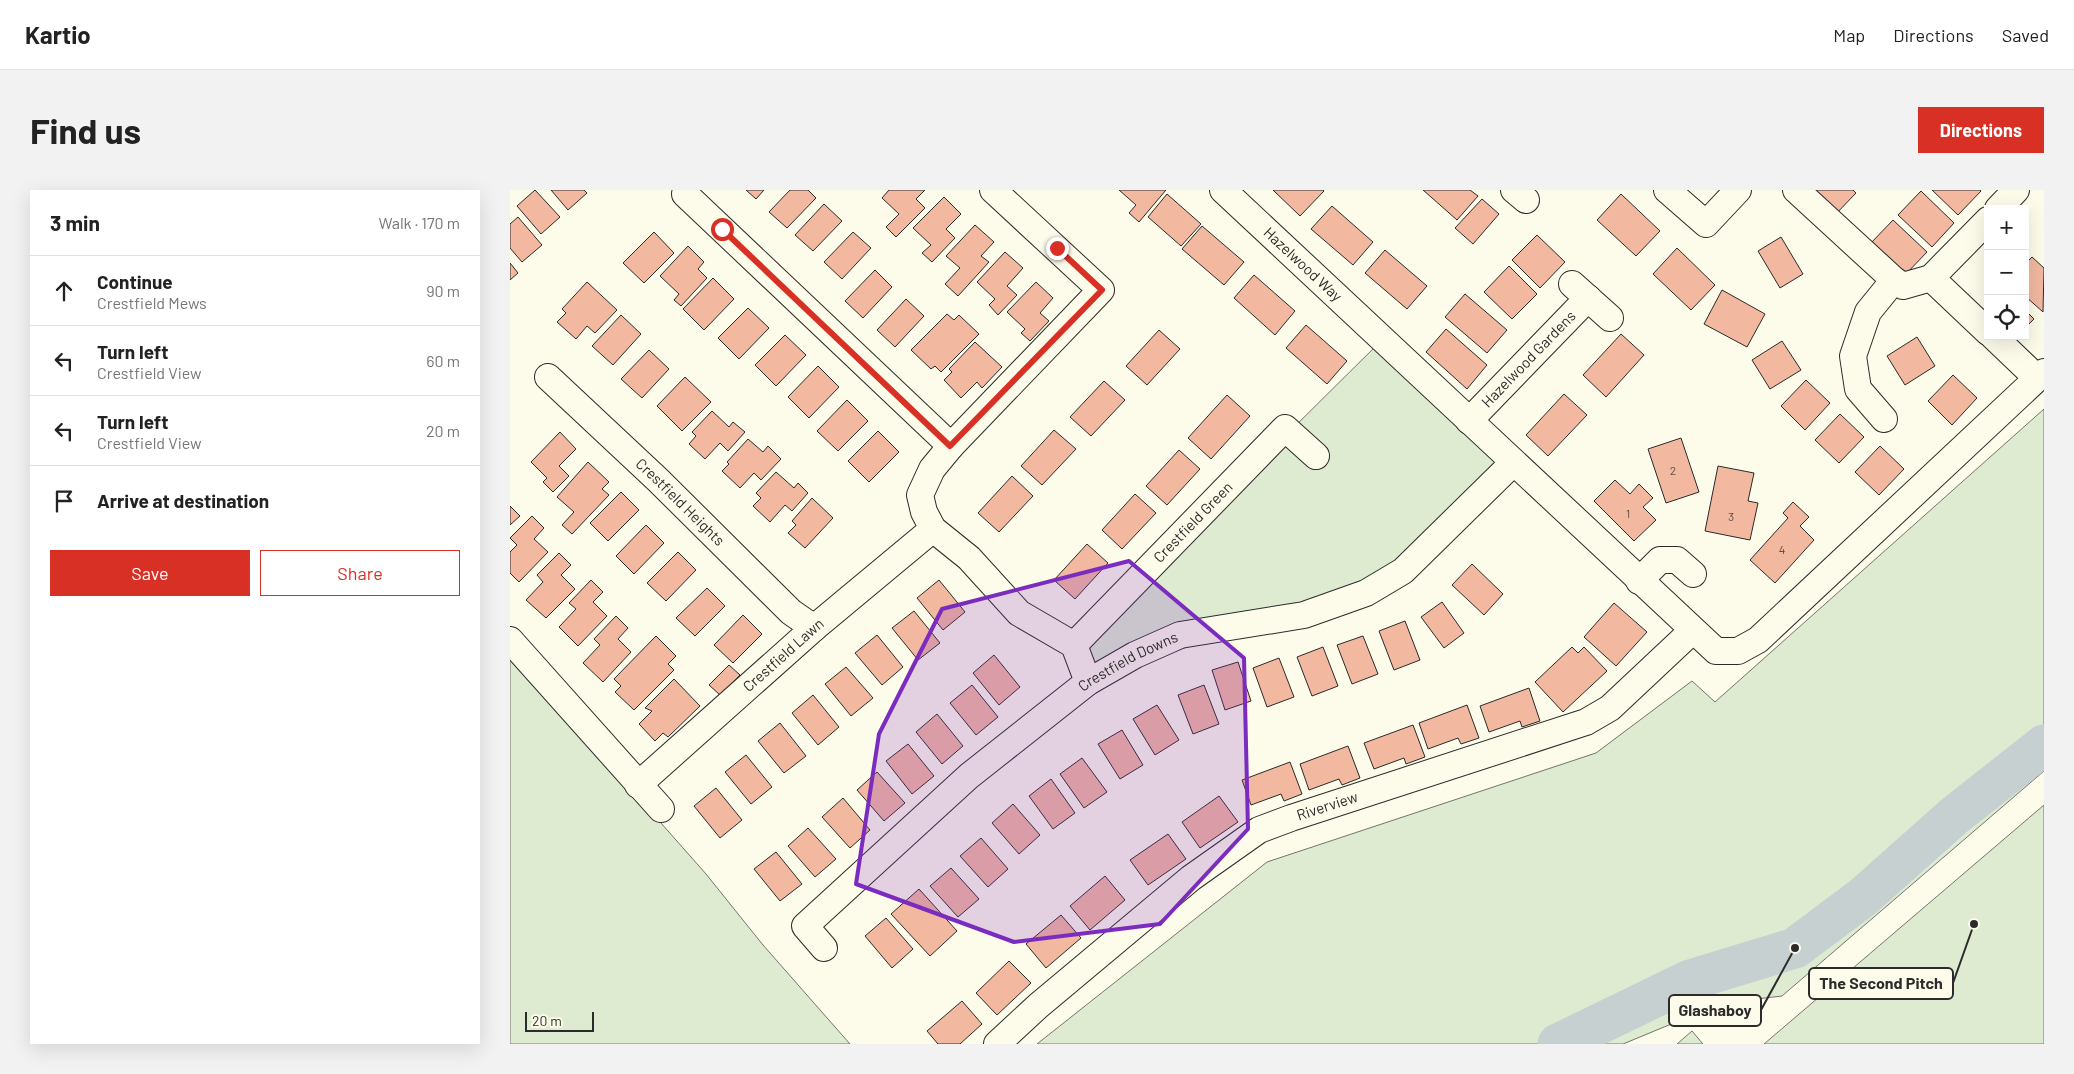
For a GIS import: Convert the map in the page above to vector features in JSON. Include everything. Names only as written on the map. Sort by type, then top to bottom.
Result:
[{"type":"street","points":[[993,190],[1102,290],[950,446],[932,469],[920,495],[924,512],[933,529],[969,558],[1019,612],[1074,645],[1088,682]]},
{"type":"street","name":"Hazelwood Way","points":[[1223,190],[1692,631],[1716,651],[1738,652],[1758,640],[2041,375]]},
{"type":"street","points":[[1666,190],[1706,224],[1738,190]]},
{"type":"street","points":[[1796,190],[1894,280],[1903,286],[1931,278],[1984,224]]},
{"type":"street","points":[[2002,205],[2016,190]]},
{"type":"street","points":[[685,194],[950,446]]},
{"type":"street","points":[[1931,278],[1984,328]]},
{"type":"street","points":[[1884,419],[1858,389],[1853,356],[1868,312],[1894,280]]},
{"type":"street","name":"Hazelwood Gardens","points":[[1469,421],[1580,291],[1610,318]]},
{"type":"street","points":[[1998,340],[2041,375]]},
{"type":"street","name":"Crestfield Heights","points":[[548,377],[658,480],[791,612],[814,628]]},
{"type":"street","name":"Crestfield Green","points":[[1074,645],[1285,428],[1316,456]]},
{"type":"street","name":"Crestfield Downs","points":[[824,948],[805,926],[969,776],[1088,682],[1135,655],[1180,635],[1304,615],[1366,593],[1403,572],[1513,463]]},
{"type":"street","name":"Crestfield Lawn","points":[[638,785],[814,628],[933,529]]},
{"type":"street","points":[[1639,581],[1660,560],[1677,560],[1693,574]]},
{"type":"street","name":"Riverview","points":[[997,1044],[1038,1006],[1191,878],[1258,830],[1586,722],[1610,708],[1692,631]]},
{"type":"street","points":[[510,640],[661,809]]},
{"type":"highlighted area","points":[[1129,561],[1244,658],[1248,829],[1160,924],[1014,942],[856,884],[879,734],[942,609]]},
{"type":"green space","points":[[1382,340],[1513,463],[1403,571],[1088,682],[1074,645]]},
{"type":"green space","points":[[2044,409],[2044,771],[1782,996],[1722,1003],[1623,1044],[1037,1044],[1267,862],[1596,753],[1692,681],[1715,702]]},
{"type":"green space","points":[[510,652],[706,874],[763,945],[850,1044],[510,1044]]},
{"type":"green space","points":[[2044,805],[2044,1044],[1764,1044]]},
{"type":"green space","points":[[1692,1031],[1703,1044],[1677,1044]]},
{"type":"building","points":[[535,190],[560,217],[541,234],[517,206]]},
{"type":"building","points":[[551,190],[584,190],[587,193],[568,210]]},
{"type":"building","points":[[746,190],[764,190],[756,199]]},
{"type":"building","points":[[790,190],[808,190],[816,198],[787,228],[769,212]]},
{"type":"building","points":[[889,190],[925,190],[916,199],[925,208],[896,237],[886,227],[899,214],[882,198]]},
{"type":"building","points":[[1119,190],[1166,190],[1139,222],[1129,213],[1136,205]]},
{"type":"building","points":[[1273,190],[1323,190],[1324,191],[1300,216]]},
{"type":"building","points":[[1423,190],[1470,190],[1478,196],[1457,220]]},
{"type":"building","points":[[1805,190],[1853,190],[1856,193],[1833,217]]},
{"type":"building","points":[[1932,190],[1980,190],[1981,191],[1958,215]]},
{"type":"building","points":[[1921,191],[1954,223],[1932,247],[1898,215]]},
{"type":"building","points":[[1167,194],[1201,224],[1181,246],[1148,217]]},
{"type":"building","points":[[1621,194],[1660,231],[1636,256],[1597,220]]},
{"type":"building","points":[[944,197],[961,214],[946,229],[955,238],[932,262],[922,253],[931,245],[913,228]]},
{"type":"building","points":[[1482,199],[1499,214],[1473,244],[1455,228]]},
{"type":"building","points":[[824,204],[842,221],[813,251],[795,235]]},
{"type":"building","points":[[1332,206],[1373,242],[1353,265],[1311,229]]},
{"type":"building","points":[[518,217],[542,245],[522,262],[510,248],[510,224]]},
{"type":"building","points":[[1893,220],[1927,252],[1904,276],[1870,244]]},
{"type":"building","points":[[975,225],[994,242],[981,256],[989,262],[958,296],[945,284],[960,268],[946,256]]},
{"type":"building","points":[[1202,226],[1244,262],[1224,285],[1182,249]]},
{"type":"building","points":[[654,232],[674,253],[644,283],[623,263]]},
{"type":"building","points":[[853,232],[871,248],[842,279],[824,262]]},
{"type":"building","points":[[1537,235],[1565,262],[1540,288],[1512,260]]},
{"type":"building","points":[[1781,237],[1803,274],[1780,288],[1758,251]]},
{"type":"building","points":[[688,246],[704,262],[698,269],[707,278],[681,306],[674,300],[679,294],[660,276]]},
{"type":"building","points":[[1677,248],[1715,285],[1691,310],[1653,274]]},
{"type":"building","points":[[1385,250],[1427,286],[1407,309],[1365,273]]},
{"type":"building","points":[[1005,252],[1023,268],[1007,286],[1017,295],[998,315],[989,305],[995,299],[977,282]]},
{"type":"building","points":[[2032,257],[2044,268],[2043,312],[2029,300],[2029,260]]},
{"type":"building","points":[[510,263],[518,273],[510,280]]},
{"type":"building","points":[[1509,266],[1537,294],[1512,319],[1484,292]]},
{"type":"building","points":[[875,270],[892,287],[863,318],[845,301]]},
{"type":"building","points":[[1254,275],[1295,311],[1275,335],[1234,298]]},
{"type":"building","points":[[713,278],[734,299],[704,330],[683,309]]},
{"type":"building","points":[[587,282],[617,310],[595,333],[587,326],[576,339],[557,322],[566,313],[562,309]]},
{"type":"building","points":[[1036,282],[1053,298],[1040,313],[1049,321],[1030,341],[1021,333],[1025,329],[1007,312]]},
{"type":"building","points":[[1722,290],[1765,314],[1747,347],[1704,324]]},
{"type":"building","points":[[1465,294],[1507,330],[1487,353],[1445,317]]},
{"type":"building","points":[[906,299],[924,316],[895,347],[877,330]]},
{"type":"building","points":[[748,308],[769,328],[739,359],[718,338]]},
{"type":"building","points":[[947,314],[954,320],[959,315],[979,334],[941,372],[935,366],[931,369],[911,350]]},
{"type":"building","points":[[2029,314],[2034,319],[2029,324]]},
{"type":"building","points":[[621,315],[641,334],[613,365],[592,346]]},
{"type":"building","points":[[1306,325],[1347,361],[1327,384],[1286,348]]},
{"type":"building","points":[[1446,329],[1487,365],[1467,389],[1426,352]]},
{"type":"building","points":[[1159,330],[1180,349],[1147,385],[1126,366]]},
{"type":"building","points":[[1621,334],[1644,355],[1606,397],[1583,375]]},
{"type":"building","points":[[785,335],[806,355],[776,386],[755,365]]},
{"type":"building","points":[[1917,337],[1935,366],[1905,385],[1887,356]]},
{"type":"building","points":[[1782,341],[1801,370],[1770,389],[1752,360]]},
{"type":"building","points":[[975,342],[1002,367],[982,388],[977,382],[961,398],[944,380],[952,372],[949,369]]},
{"type":"building","points":[[649,350],[669,369],[642,398],[621,379]]},
{"type":"building","points":[[818,366],[839,387],[809,418],[788,397]]},
{"type":"building","points":[[1953,375],[1977,398],[1952,425],[1928,401]]},
{"type":"building","points":[[685,377],[711,402],[682,431],[657,406]]},
{"type":"building","points":[[1806,380],[1830,403],[1805,430],[1781,406]]},
{"type":"building","points":[[1104,381],[1125,400],[1091,436],[1070,417]]},
{"type":"building","points":[[1564,394],[1587,415],[1548,456],[1526,435]]},
{"type":"building","points":[[1227,395],[1250,416],[1211,459],[1188,438]]},
{"type":"building","points":[[847,400],[868,421],[838,451],[817,431]]},
{"type":"building","points":[[712,411],[729,427],[733,422],[745,432],[728,451],[720,443],[705,459],[689,444],[696,436],[692,432]]},
{"type":"building","points":[[1840,414],[1864,437],[1839,463],[1815,440]]},
{"type":"building","points":[[1054,430],[1076,449],[1042,485],[1021,466]]},
{"type":"building","points":[[878,431],[899,452],[869,482],[848,461]]},
{"type":"building","points":[[560,432],[576,449],[559,466],[569,476],[553,492],[543,482],[547,478],[531,462]]},
{"type":"building","points":[[1681,438],[1699,492],[1666,503],[1648,449]]},
{"type":"building","points":[[748,439],[763,452],[768,446],[781,459],[761,480],[754,473],[740,488],[722,471],[729,464],[727,462]]},
{"type":"building","points":[[1880,446],[1904,469],[1879,495],[1855,472]]},
{"type":"building","points":[[1179,450],[1200,469],[1167,505],[1146,486]]},
{"type":"building","points":[[588,462],[609,482],[602,489],[609,495],[572,534],[562,525],[574,512],[557,497]]},
{"type":"building","points":[[1718,466],[1754,473],[1748,501],[1758,503],[1750,540],[1705,531]]},
{"type":"building","points":[[776,472],[794,488],[798,483],[808,493],[792,511],[785,505],[770,522],[753,506],[761,498],[756,493]]},
{"type":"building","points":[[1012,476],[1033,496],[999,532],[978,513]]},
{"type":"building","points":[[1615,480],[1630,494],[1639,484],[1653,498],[1643,507],[1656,520],[1634,541],[1594,501]]},
{"type":"building","points":[[621,492],[639,510],[608,541],[590,523]]},
{"type":"building","points":[[1135,494],[1156,513],[1122,549],[1102,530]]},
{"type":"building","points":[[812,498],[833,518],[805,548],[788,533],[796,525],[792,521]]},
{"type":"building","points":[[1793,502],[1809,517],[1800,526],[1814,540],[1775,583],[1750,560],[1788,518],[1783,513]]},
{"type":"building","points":[[510,506],[520,516],[510,525]]},
{"type":"building","points":[[532,516],[544,528],[534,539],[548,552],[519,582],[510,573],[510,552],[517,545],[510,538]]},
{"type":"building","points":[[646,525],[664,543],[634,574],[616,556]]},
{"type":"building","points":[[1087,544],[1108,563],[1075,599],[1054,580]]},
{"type":"building","points":[[678,552],[696,570],[666,601],[647,583]]},
{"type":"building","points":[[559,553],[571,565],[561,575],[575,589],[546,618],[526,600],[543,582],[537,575]]},
{"type":"building","points":[[1472,564],[1503,594],[1484,615],[1452,585]]},
{"type":"building","points":[[591,580],[603,592],[593,602],[607,616],[578,646],[559,627],[576,609],[569,603]]},
{"type":"building","points":[[939,580],[965,612],[943,630],[917,598]]},
{"type":"building","points":[[707,588],[725,606],[695,636],[676,618]]},
{"type":"building","points":[[1442,602],[1464,633],[1444,648],[1421,617]]},
{"type":"building","points":[[1614,603],[1647,632],[1616,666],[1584,637]]},
{"type":"building","points":[[914,611],[940,643],[918,660],[892,628]]},
{"type":"building","points":[[743,615],[762,634],[733,663],[714,645]]},
{"type":"building","points":[[616,616],[628,628],[618,639],[631,652],[603,682],[583,663],[600,645],[594,639]]},
{"type":"building","points":[[1405,621],[1420,660],[1394,670],[1379,631]]},
{"type":"building","points":[[877,635],[903,667],[882,685],[855,653]]},
{"type":"building","points":[[656,636],[676,656],[668,664],[674,670],[634,710],[615,692],[621,686],[614,679]]},
{"type":"building","points":[[1363,636],[1378,674],[1352,684],[1337,645]]},
{"type":"building","points":[[1323,647],[1338,686],[1312,696],[1297,657]]},
{"type":"building","points":[[1572,647],[1578,653],[1584,647],[1607,671],[1563,712],[1535,682]]},
{"type":"building","points":[[994,655],[1020,687],[999,705],[973,673]]},
{"type":"building","points":[[1279,658],[1294,697],[1267,707],[1253,668]]},
{"type":"building","points":[[1238,662],[1251,701],[1225,710],[1212,670]]},
{"type":"building","points":[[729,665],[740,675],[720,695],[709,685]]},
{"type":"building","points":[[846,667],[873,698],[851,716],[825,684]]},
{"type":"building","points":[[674,679],[700,706],[668,737],[663,733],[655,741],[639,724],[652,711],[645,708]]},
{"type":"building","points":[[972,685],[998,717],[976,735],[950,703]]},
{"type":"building","points":[[1204,685],[1219,724],[1193,734],[1178,695]]},
{"type":"building","points":[[1529,688],[1540,721],[1522,727],[1520,721],[1489,732],[1480,706]]},
{"type":"building","points":[[813,695],[839,727],[818,745],[792,713]]},
{"type":"building","points":[[1157,705],[1179,740],[1155,755],[1133,719]]},
{"type":"building","points":[[1467,705],[1479,738],[1461,744],[1458,738],[1428,749],[1419,723]]},
{"type":"building","points":[[937,714],[963,746],[942,764],[916,732]]},
{"type":"building","points":[[780,723],[806,756],[784,773],[758,741]]},
{"type":"building","points":[[1413,725],[1425,757],[1406,764],[1404,758],[1374,769],[1364,743]]},
{"type":"building","points":[[1122,730],[1143,765],[1120,779],[1098,744]]},
{"type":"building","points":[[908,744],[934,776],[912,794],[886,761]]},
{"type":"building","points":[[1348,746],[1360,778],[1342,785],[1339,779],[1309,790],[1300,764]]},
{"type":"building","points":[[746,755],[772,787],[751,804],[725,772]]},
{"type":"building","points":[[1082,758],[1107,792],[1084,808],[1060,774]]},
{"type":"building","points":[[1290,762],[1302,794],[1284,801],[1281,794],[1251,805],[1242,780]]},
{"type":"building","points":[[877,772],[905,803],[884,821],[857,790]]},
{"type":"building","points":[[1051,779],[1075,813],[1053,829],[1029,796]]},
{"type":"building","points":[[716,788],[742,820],[720,838],[694,806]]},
{"type":"building","points":[[1219,796],[1238,822],[1200,848],[1182,822]]},
{"type":"building","points":[[843,798],[870,830],[850,848],[822,817]]},
{"type":"building","points":[[1013,804],[1040,835],[1019,854],[992,823]]},
{"type":"building","points":[[808,828],[836,859],[815,877],[788,846]]},
{"type":"building","points":[[1168,834],[1186,859],[1148,885],[1130,860]]},
{"type":"building","points":[[981,838],[1008,869],[988,887],[960,856]]},
{"type":"building","points":[[776,852],[802,884],[780,901],[754,869]]},
{"type":"building","points":[[951,868],[979,899],[958,917],[930,886]]},
{"type":"building","points":[[1105,876],[1125,900],[1090,930],[1070,906]]},
{"type":"building","points":[[919,889],[957,931],[930,956],[891,914]]},
{"type":"building","points":[[1061,915],[1081,938],[1046,968],[1026,944]]},
{"type":"building","points":[[886,918],[913,949],[892,968],[865,936]]},
{"type":"building","points":[[1009,961],[1031,983],[997,1015],[976,993]]},
{"type":"building","points":[[962,1001],[982,1024],[960,1044],[938,1044],[927,1031]]},
{"type":"waterway","points":[[1558,1044],[1690,980],[1795,948],[1863,897],[1954,816],[2044,745]]},
{"type":"place","name":"The Second Pitch","points":[[1974,924]]},
{"type":"place","name":"Glashaboy","points":[[1795,948]]},
{"type":"route","points":[[722,229],[950,446],[1102,290],[1057,248]]}]
